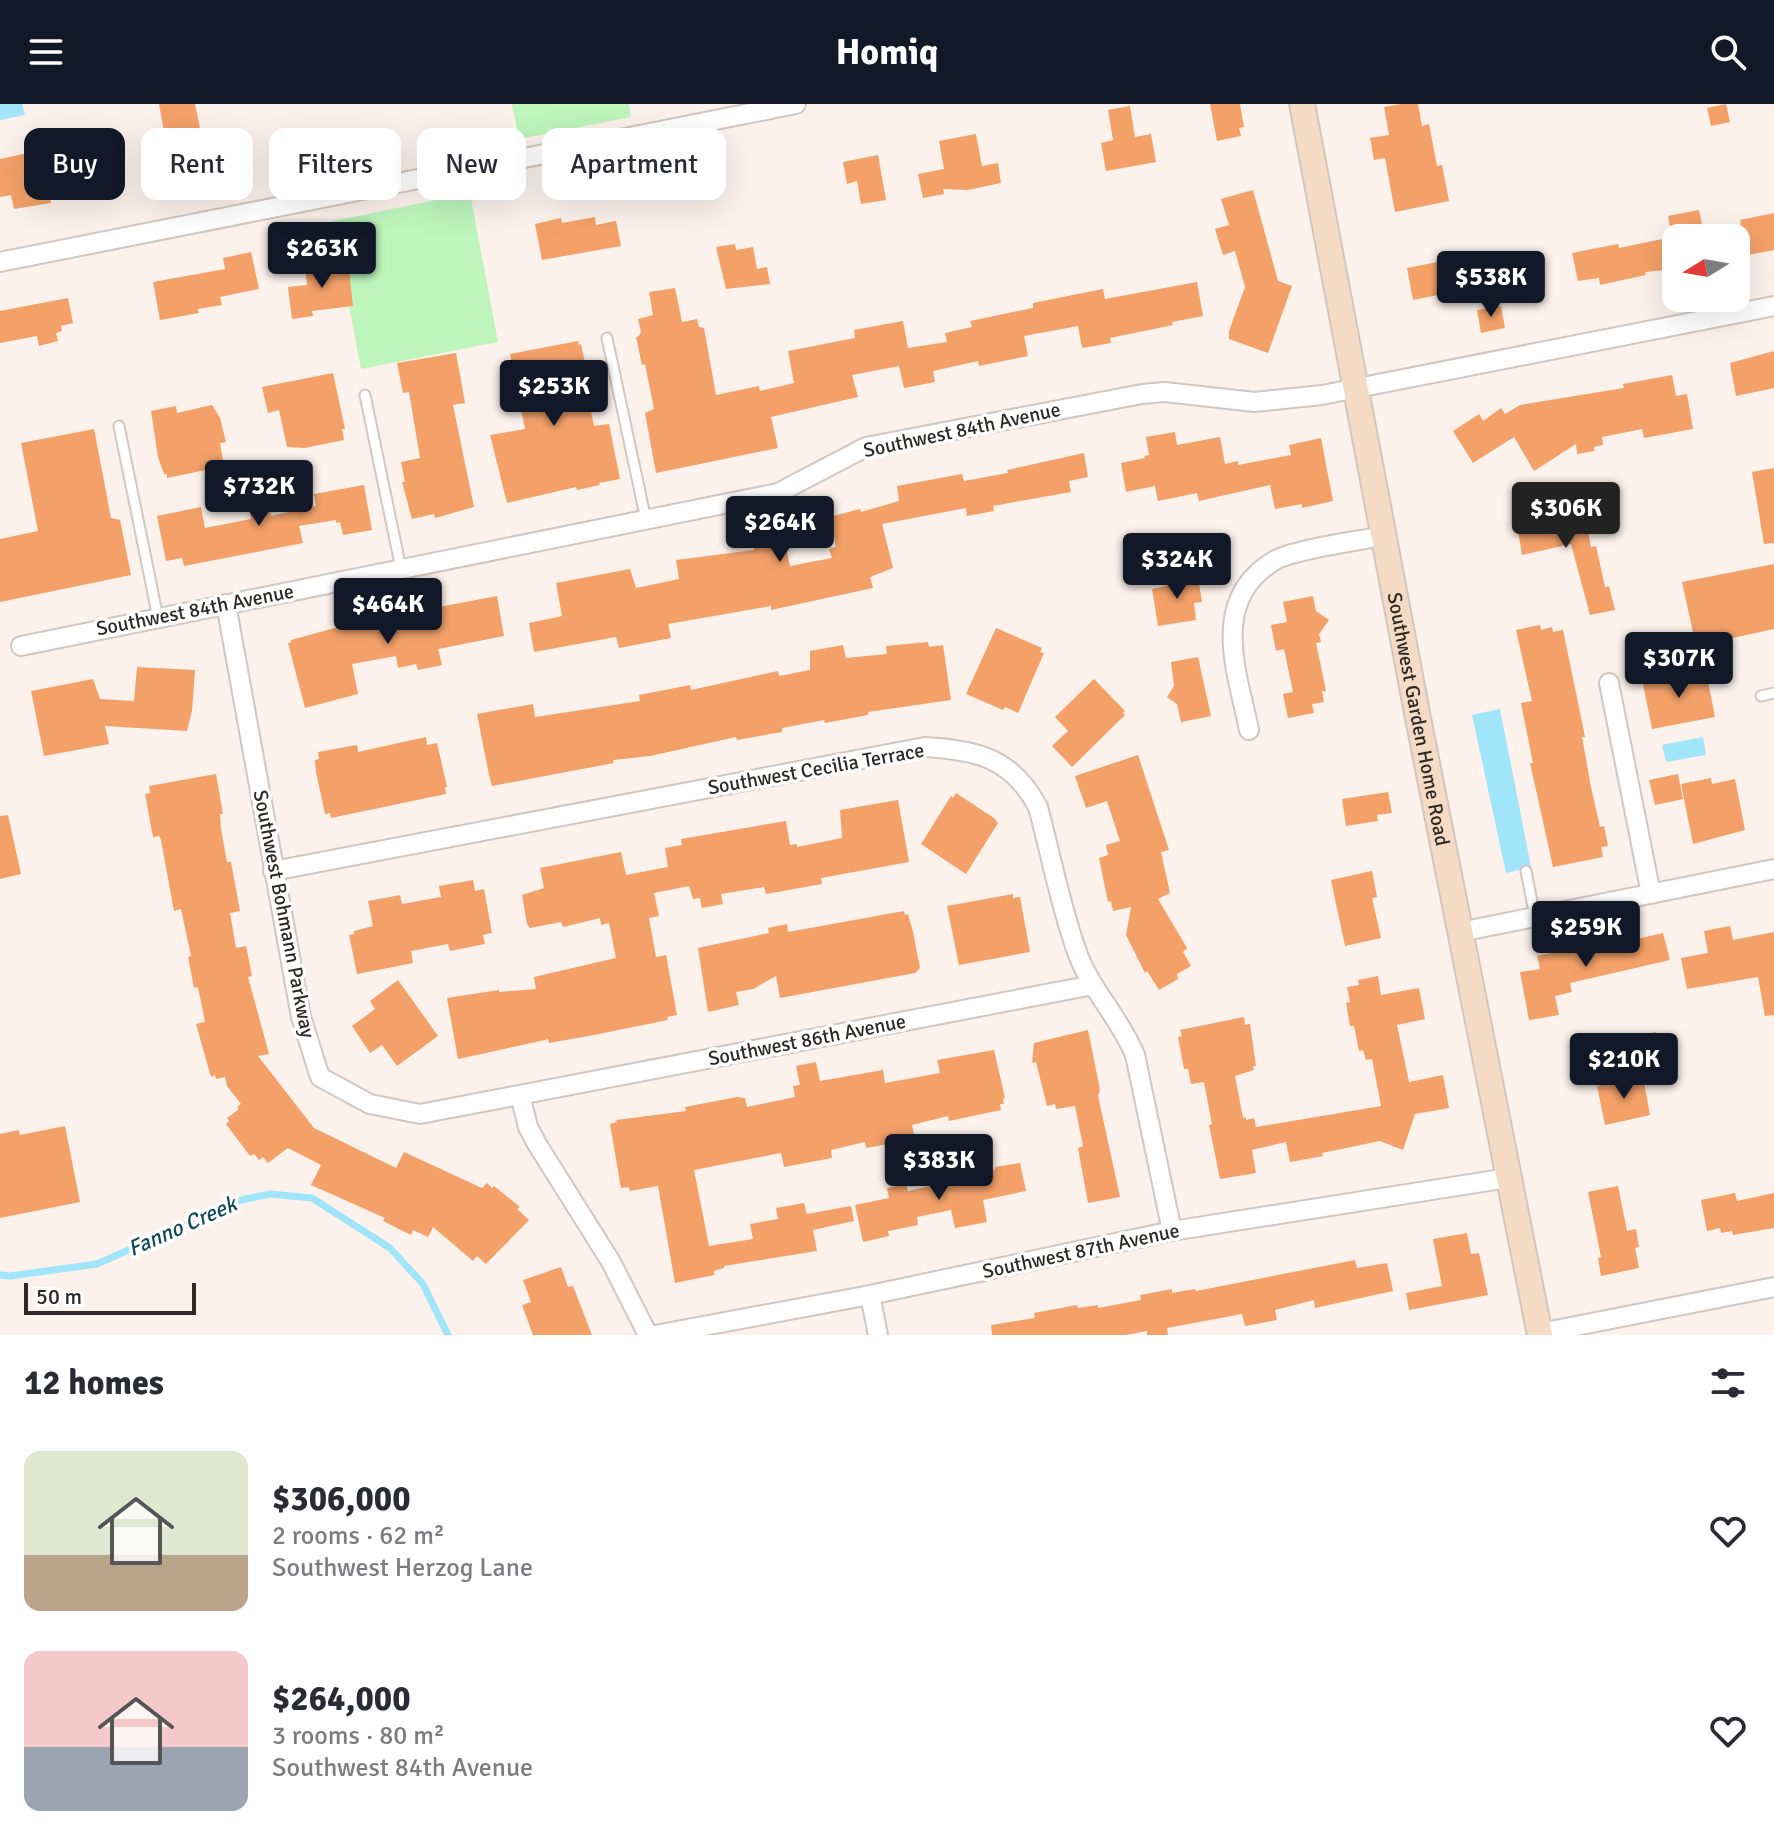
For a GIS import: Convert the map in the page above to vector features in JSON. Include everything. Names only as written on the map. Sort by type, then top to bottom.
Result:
[{"type":"main road","name":"Southwest Garden Home Road","points":[[1302,104],[1383,536],[1540,1334]]},
{"type":"street","points":[[0,262],[796,104]]},
{"type":"street","name":"Southwest 84th Avenue","points":[[21,646],[778,493],[866,447],[1142,394],[1165,392],[1266,402],[1355,390],[1774,306]]},
{"type":"street","points":[[1249,730],[1232,632],[1236,603],[1244,588],[1264,567],[1285,556],[1383,536]]},
{"type":"street","name":"Southwest Bohmann Parkway","points":[[226,604],[301,1017],[320,1077],[370,1104],[420,1114],[520,1095]]},
{"type":"street","points":[[1609,683],[1651,894]]},
{"type":"street","name":"Southwest Cecilia Terrace","points":[[273,871],[925,747],[960,749],[980,754],[1006,767],[1028,787],[1038,807],[1077,953],[1093,985],[1126,1034],[1135,1055],[1172,1231]]},
{"type":"street","points":[[1460,932],[1774,869]]},
{"type":"street","name":"Southwest 86th Avenue","points":[[520,1095],[1093,985]]},
{"type":"street","points":[[520,1095],[528,1127],[537,1144],[611,1262],[648,1335]]},
{"type":"street","name":"Southwest 87th Avenue","points":[[655,1335],[870,1295],[1172,1231],[1508,1178]]},
{"type":"street","points":[[1540,1334],[1774,1287]]},
{"type":"street","points":[[870,1295],[878,1335]]},
{"type":"lane","points":[[607,338],[646,520]]},
{"type":"lane","points":[[365,395],[401,569]]},
{"type":"lane","points":[[119,426],[158,618]]},
{"type":"lane","points":[[1761,696],[1774,693]]},
{"type":"lane","points":[[1526,871],[1535,917]]},
{"type":"green space","points":[[512,104],[629,104],[631,117],[575,128],[542,128],[542,134],[526,138],[526,128],[517,128]]},
{"type":"green space","points":[[436,200],[471,200],[498,342],[361,369],[333,221]]},
{"type":"water","points":[[0,104],[22,104],[25,115],[0,120]]},
{"type":"water","points":[[1500,709],[1531,867],[1506,873],[1472,715]]},
{"type":"water","points":[[1703,737],[1706,755],[1666,762],[1662,745]]},
{"type":"building","points":[[159,104],[195,104],[200,128],[163,128]]},
{"type":"building","points":[[1210,104],[1240,104],[1244,127],[1239,128],[1241,136],[1217,141]]},
{"type":"building","points":[[1418,104],[1422,126],[1429,124],[1437,166],[1442,165],[1449,201],[1395,212],[1385,158],[1374,160],[1370,138],[1389,135],[1384,107]]},
{"type":"building","points":[[1726,104],[1730,122],[1711,126],[1707,108]]},
{"type":"building","points":[[1130,106],[1135,137],[1151,134],[1156,162],[1106,171],[1101,143],[1113,140],[1108,110]]},
{"type":"building","points":[[976,134],[982,166],[998,163],[1001,183],[968,190],[943,189],[944,194],[923,198],[918,174],[944,169],[939,141]]},
{"type":"building","points":[[24,154],[24,200],[50,200],[51,203],[14,209],[11,195],[0,197],[0,159]]},
{"type":"building","points":[[878,155],[886,200],[861,204],[857,181],[847,184],[843,162]]},
{"type":"building","points":[[1253,190],[1278,281],[1292,286],[1268,353],[1229,339],[1245,287],[1235,251],[1223,255],[1215,229],[1229,225],[1221,199]]},
{"type":"building","points":[[1699,210],[1702,224],[1670,224],[1668,216]]},
{"type":"building","points":[[1774,213],[1774,250],[1750,254],[1750,224],[1741,224],[1740,220]]},
{"type":"building","points":[[595,217],[596,225],[616,221],[621,246],[542,260],[535,224],[561,218],[562,223]]},
{"type":"building","points":[[1662,239],[1662,270],[1600,285],[1599,278],[1578,281],[1572,253],[1618,244],[1619,248]]},
{"type":"building","points":[[735,244],[736,250],[753,247],[757,269],[767,267],[770,284],[726,289],[716,247]]},
{"type":"building","points":[[251,252],[259,289],[220,297],[222,305],[198,309],[199,313],[160,320],[153,282],[225,269],[223,258]]},
{"type":"building","points":[[1462,257],[1468,289],[1413,300],[1407,268]]},
{"type":"building","points":[[348,261],[353,306],[312,311],[313,316],[292,319],[288,287],[307,285],[305,266]]},
{"type":"building","points":[[1197,282],[1203,316],[1110,338],[1111,343],[1082,348],[1078,326],[1024,336],[1028,356],[979,366],[978,361],[933,371],[935,382],[904,388],[899,366],[852,375],[858,397],[771,417],[778,448],[656,473],[645,413],[654,409],[636,337],[641,332],[638,319],[653,315],[649,292],[675,288],[682,322],[697,319],[699,327],[704,328],[716,395],[759,386],[760,391],[794,383],[788,351],[855,338],[854,330],[903,321],[908,348],[947,342],[945,333],[972,327],[970,321],[1033,308],[1033,303],[1103,289],[1105,299]]},
{"type":"building","points":[[68,298],[73,323],[61,326],[62,331],[56,333],[58,341],[39,346],[37,336],[0,343],[0,311]]},
{"type":"building","points":[[1501,306],[1505,328],[1481,333],[1477,310]]},
{"type":"building","points":[[578,341],[588,377],[584,377],[594,426],[609,424],[620,479],[507,503],[490,435],[525,429],[510,354]]},
{"type":"building","points":[[1774,351],[1774,388],[1736,396],[1730,363]]},
{"type":"building","points":[[456,353],[465,403],[453,405],[474,507],[435,518],[434,514],[412,519],[402,482],[405,482],[401,462],[420,458],[409,392],[403,393],[397,363]]},
{"type":"building","points":[[333,373],[345,429],[342,429],[344,440],[305,448],[287,447],[279,410],[268,413],[262,387]]},
{"type":"building","points":[[1672,375],[1676,396],[1687,394],[1693,429],[1644,438],[1642,429],[1602,437],[1603,445],[1594,447],[1594,451],[1577,454],[1576,444],[1534,471],[1514,437],[1473,463],[1453,431],[1479,414],[1483,421],[1501,408],[1505,414],[1520,405],[1624,388],[1623,384]]},
{"type":"building","points":[[212,405],[220,418],[226,442],[220,443],[223,460],[219,461],[220,467],[167,478],[158,457],[151,411],[176,406],[177,413]]},
{"type":"building","points":[[94,429],[111,518],[120,520],[131,575],[0,602],[0,539],[38,531],[21,443]]},
{"type":"building","points":[[1175,432],[1177,445],[1220,437],[1225,464],[1238,461],[1238,465],[1291,455],[1289,445],[1321,438],[1333,501],[1302,508],[1302,504],[1275,509],[1270,485],[1199,501],[1197,493],[1158,501],[1155,486],[1126,492],[1121,463],[1149,455],[1146,437]]},
{"type":"building","points":[[1084,453],[1088,477],[1069,481],[1071,492],[993,506],[994,511],[967,516],[966,508],[882,524],[893,568],[870,577],[873,588],[771,610],[771,606],[668,624],[671,638],[619,648],[616,637],[534,652],[529,623],[562,616],[556,583],[630,569],[636,588],[679,579],[676,560],[754,550],[754,546],[779,541],[780,548],[786,547],[790,566],[832,558],[829,549],[836,547],[830,520],[834,519],[833,516],[899,501],[897,486],[962,474],[964,481]]},
{"type":"building","points":[[1774,468],[1774,543],[1764,544],[1752,472]]},
{"type":"building","points":[[364,485],[372,530],[343,535],[340,522],[336,523],[336,520],[299,526],[303,543],[184,566],[182,558],[166,561],[157,516],[201,507],[205,528],[251,519],[249,507],[268,503],[271,516],[316,506],[314,494]]},
{"type":"building","points":[[1559,503],[1565,526],[1586,522],[1591,547],[1596,546],[1605,587],[1609,586],[1615,610],[1590,615],[1571,544],[1522,555],[1515,512]]},
{"type":"building","points":[[1774,564],[1774,629],[1696,646],[1682,582]]},
{"type":"building","points":[[1198,577],[1202,602],[1194,603],[1196,620],[1158,626],[1152,589],[1166,586],[1165,581]]},
{"type":"building","points":[[497,596],[504,636],[438,649],[442,665],[418,670],[416,664],[398,668],[396,656],[352,664],[358,694],[305,708],[288,643],[291,640],[342,626],[343,630],[387,621],[386,617]]},
{"type":"building","points":[[1313,596],[1316,611],[1329,620],[1319,634],[1321,642],[1316,643],[1326,691],[1322,691],[1324,702],[1312,704],[1314,713],[1288,718],[1283,694],[1293,692],[1284,649],[1276,651],[1271,625],[1287,622],[1283,602]]},
{"type":"building","points":[[1540,625],[1541,630],[1552,627],[1553,632],[1563,630],[1585,737],[1582,737],[1591,787],[1600,827],[1604,826],[1608,846],[1601,847],[1603,857],[1553,867],[1530,763],[1533,763],[1521,703],[1532,701],[1516,630]]},
{"type":"building","points":[[996,628],[1042,648],[1040,652],[1044,653],[1018,713],[966,694]]},
{"type":"building","points":[[928,642],[929,647],[943,645],[951,700],[868,712],[868,715],[825,723],[824,720],[782,728],[782,732],[737,740],[736,737],[492,786],[477,714],[533,704],[535,717],[640,701],[639,695],[690,685],[691,690],[778,671],[779,676],[810,670],[810,651],[843,645],[846,658],[887,654],[886,646]]},
{"type":"building","points":[[1198,657],[1211,716],[1181,722],[1177,704],[1167,697],[1174,686],[1171,662]]},
{"type":"building","points":[[137,667],[195,670],[187,731],[105,726],[109,744],[44,756],[31,691],[93,679],[100,699],[134,701]]},
{"type":"building","points":[[1706,671],[1715,717],[1652,729],[1643,684]]},
{"type":"building","points":[[1094,679],[1125,711],[1125,715],[1072,767],[1052,746],[1068,731],[1055,717]]},
{"type":"building","points":[[426,737],[427,745],[437,743],[446,794],[331,818],[330,813],[325,814],[316,772],[318,752],[357,745],[358,752]]},
{"type":"building","points":[[1138,755],[1169,850],[1161,852],[1170,893],[1158,899],[1187,948],[1183,952],[1191,966],[1177,974],[1178,979],[1159,990],[1147,971],[1145,973],[1126,935],[1131,907],[1113,911],[1111,901],[1108,902],[1099,858],[1108,855],[1106,845],[1120,841],[1107,801],[1086,808],[1075,776]]},
{"type":"building","points":[[216,774],[223,814],[220,814],[221,829],[240,911],[230,913],[236,948],[246,946],[252,976],[248,977],[269,1054],[258,1056],[314,1128],[396,1168],[404,1152],[482,1188],[487,1183],[520,1207],[517,1209],[529,1220],[486,1264],[477,1256],[473,1261],[433,1227],[428,1237],[413,1230],[411,1235],[383,1221],[385,1218],[311,1185],[321,1165],[288,1148],[268,1163],[263,1157],[259,1160],[254,1154],[250,1156],[226,1124],[229,1121],[227,1118],[241,1104],[227,1086],[225,1077],[211,1077],[196,1024],[205,1022],[198,987],[194,988],[181,909],[174,911],[161,840],[159,836],[153,837],[145,794],[150,793],[149,786]]},
{"type":"building","points":[[1678,774],[1683,799],[1655,805],[1649,780]]},
{"type":"building","points":[[1711,778],[1712,784],[1735,779],[1745,830],[1693,844],[1681,784]]},
{"type":"building","points":[[1388,792],[1392,813],[1377,815],[1378,821],[1346,826],[1342,799]]},
{"type":"building","points":[[956,793],[998,823],[966,874],[921,844],[951,796],[953,798]]},
{"type":"building","points":[[898,800],[909,862],[821,878],[822,884],[766,894],[764,887],[721,894],[723,904],[702,908],[700,898],[693,899],[689,886],[654,893],[659,916],[649,918],[656,957],[666,955],[677,1015],[667,1017],[668,1020],[594,1035],[549,1043],[548,1039],[458,1059],[447,998],[499,990],[536,989],[534,977],[616,958],[609,923],[601,925],[600,918],[563,927],[561,922],[530,928],[522,895],[544,888],[540,868],[621,852],[626,875],[668,867],[665,848],[682,845],[681,839],[786,821],[790,845],[797,844],[797,847],[842,838],[840,810]]},
{"type":"building","points":[[8,815],[21,874],[0,879],[0,816]]},
{"type":"building","points":[[1372,871],[1377,897],[1372,898],[1381,938],[1345,946],[1331,880]]},
{"type":"building","points":[[473,880],[475,891],[484,889],[492,933],[483,935],[485,944],[450,951],[448,944],[411,951],[413,963],[357,974],[349,935],[373,926],[368,901],[400,895],[402,904],[441,897],[439,886]]},
{"type":"building","points":[[1013,894],[1013,898],[1020,897],[1030,952],[959,965],[947,906]]},
{"type":"building","points":[[904,911],[905,915],[908,914],[920,968],[915,973],[780,998],[776,976],[753,989],[736,992],[739,1005],[708,1012],[698,948],[769,933],[768,928],[787,924],[788,932]]},
{"type":"building","points":[[1730,926],[1733,940],[1774,932],[1774,1015],[1765,1016],[1758,977],[1687,989],[1681,958],[1708,953],[1704,931]]},
{"type":"building","points":[[1663,933],[1670,960],[1570,983],[1572,992],[1555,996],[1559,1015],[1529,1020],[1520,972],[1540,969],[1537,956],[1626,936],[1628,941]]},
{"type":"building","points":[[1378,976],[1381,995],[1419,988],[1425,1019],[1397,1025],[1409,1082],[1443,1075],[1449,1108],[1415,1114],[1403,1150],[1380,1141],[1290,1162],[1286,1142],[1252,1150],[1256,1173],[1220,1179],[1204,1082],[1191,1084],[1188,1069],[1184,1069],[1178,1037],[1182,1036],[1180,1030],[1244,1017],[1245,1025],[1250,1024],[1256,1066],[1253,1066],[1254,1070],[1235,1076],[1243,1118],[1254,1118],[1256,1127],[1381,1106],[1372,1059],[1366,1060],[1363,1050],[1359,1051],[1346,1003],[1350,1002],[1347,987],[1359,985],[1358,980]]},
{"type":"building","points":[[398,980],[438,1036],[397,1066],[382,1045],[370,1053],[352,1026],[375,1009],[370,1001]]},
{"type":"building","points":[[1088,1030],[1100,1090],[1098,1096],[1120,1197],[1088,1203],[1078,1148],[1083,1146],[1075,1106],[1056,1109],[1055,1104],[1047,1106],[1036,1062],[1032,1063],[1034,1043]]},
{"type":"building","points":[[1656,1032],[1660,1055],[1636,1060],[1632,1037]]},
{"type":"building","points":[[994,1050],[1005,1098],[1004,1104],[1000,1104],[1001,1110],[949,1121],[948,1116],[912,1125],[915,1139],[866,1148],[865,1142],[831,1150],[832,1158],[784,1167],[781,1153],[694,1170],[709,1246],[753,1239],[750,1224],[778,1219],[776,1208],[804,1203],[807,1214],[851,1206],[854,1221],[813,1230],[817,1251],[724,1266],[714,1271],[714,1275],[675,1283],[658,1186],[630,1191],[629,1187],[621,1188],[610,1124],[616,1120],[686,1111],[685,1107],[737,1097],[745,1098],[747,1107],[795,1097],[793,1086],[800,1085],[796,1066],[816,1062],[820,1081],[883,1070],[885,1083],[940,1073],[937,1060]]},
{"type":"building","points":[[1643,1077],[1650,1115],[1605,1125],[1597,1086]]},
{"type":"building","points":[[65,1126],[80,1202],[0,1218],[0,1134],[19,1130],[20,1135]]},
{"type":"building","points":[[1020,1163],[1026,1191],[983,1200],[987,1222],[955,1228],[951,1210],[917,1217],[918,1225],[888,1231],[889,1236],[863,1242],[855,1205],[889,1198],[887,1188],[906,1184],[908,1191]]},
{"type":"building","points":[[1618,1186],[1627,1231],[1636,1229],[1639,1247],[1635,1248],[1639,1268],[1601,1276],[1598,1258],[1601,1257],[1588,1192]]},
{"type":"building","points":[[1735,1193],[1737,1201],[1774,1193],[1774,1228],[1733,1235],[1732,1231],[1721,1233],[1720,1228],[1707,1231],[1701,1200]]},
{"type":"building","points":[[1467,1233],[1471,1254],[1479,1253],[1488,1295],[1409,1310],[1406,1293],[1442,1286],[1433,1239]]},
{"type":"building","points":[[1355,1260],[1357,1268],[1387,1263],[1393,1291],[1315,1308],[1314,1300],[1275,1310],[1277,1320],[1245,1326],[1242,1314],[1167,1328],[1168,1335],[1147,1335],[1147,1331],[1126,1335],[992,1335],[991,1325],[1035,1318],[1034,1313],[1077,1305],[1078,1308],[1098,1305],[1098,1308],[1141,1300],[1140,1295],[1172,1289],[1172,1293],[1196,1291]]},
{"type":"building","points":[[561,1267],[568,1287],[573,1286],[592,1335],[533,1335],[522,1305],[531,1302],[523,1280]]},
{"type":"waterway","name":"Fanno Creek","points":[[0,1275],[97,1264],[241,1200],[270,1194],[312,1198],[390,1248],[423,1284],[448,1335]]}]
